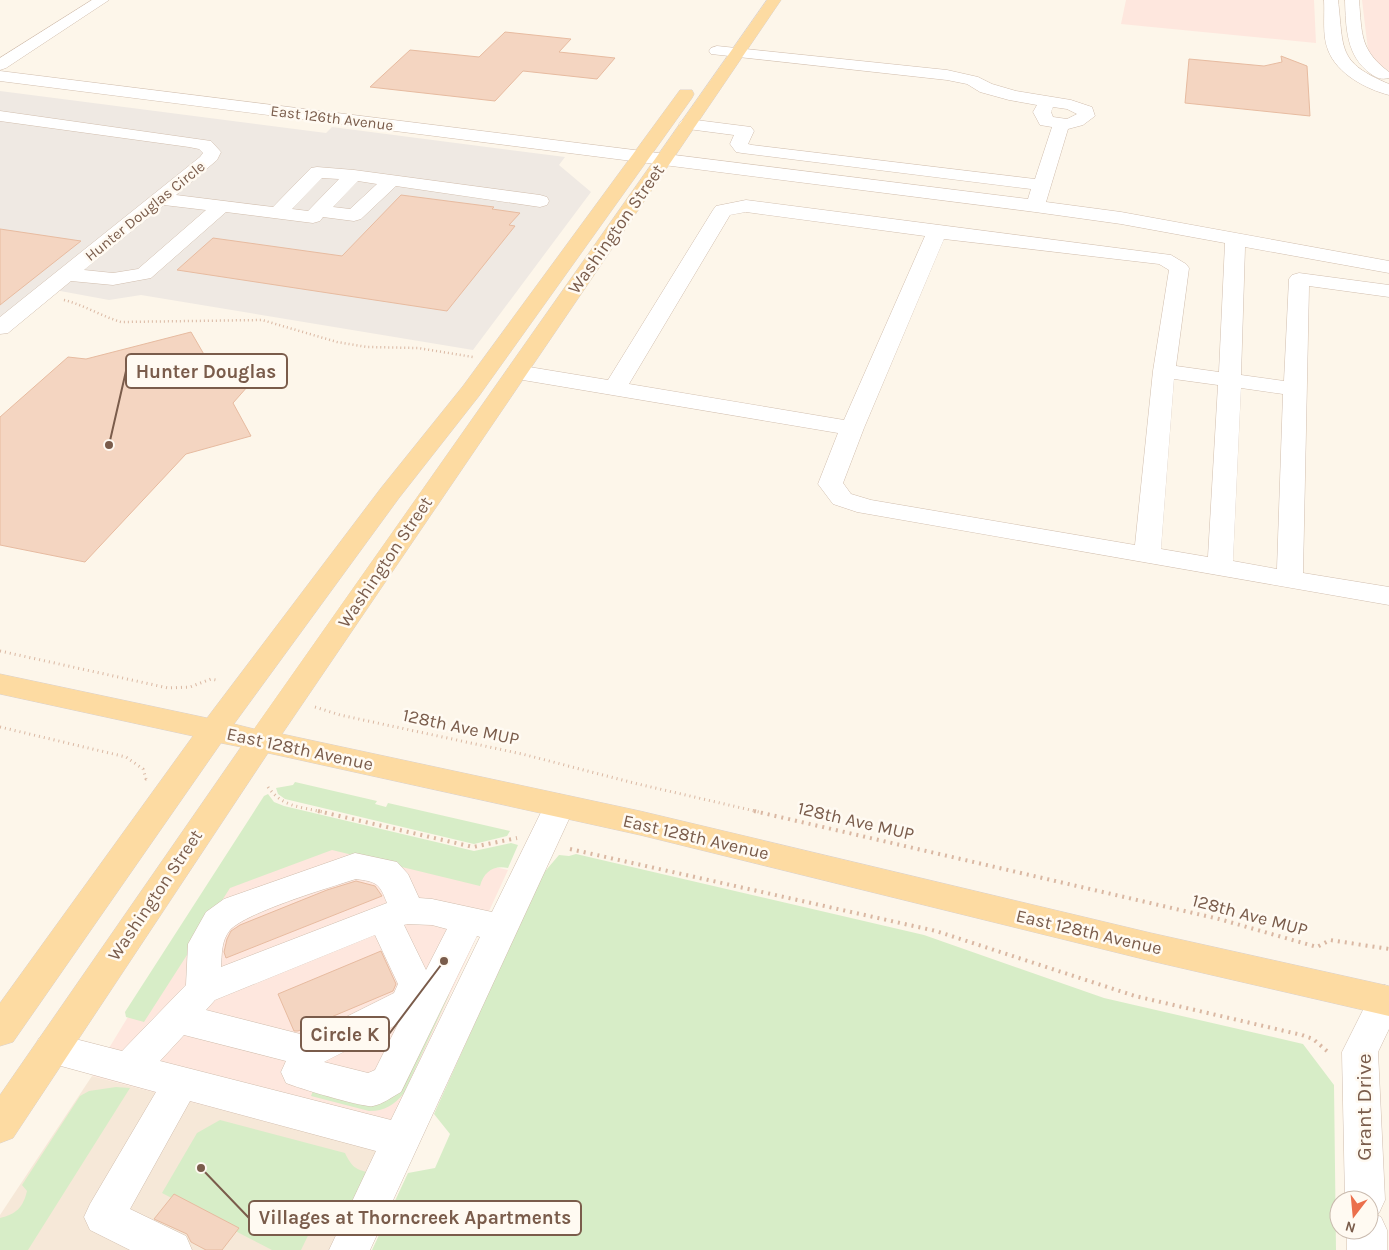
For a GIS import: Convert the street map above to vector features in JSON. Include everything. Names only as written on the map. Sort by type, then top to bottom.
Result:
[{"type":"main road","name":"Washington Street","points":[[0,1031],[88,903],[390,493],[652,159],[688,124],[774,0]]},
{"type":"main road","points":[[708,65],[728,37]]},
{"type":"main road","name":"Washington Street","points":[[0,1126],[230,784],[517,372],[652,159],[698,79]]},
{"type":"main road","name":"East 128th Avenue","points":[[0,684],[687,835],[1388,1004]]},
{"type":"street","points":[[0,65],[102,0]]},
{"type":"street","points":[[1331,0],[1335,45],[1341,60],[1357,74],[1389,90]]},
{"type":"street","points":[[1352,0],[1356,44],[1360,54],[1364,61],[1374,70],[1389,79]]},
{"type":"street","points":[[717,51],[948,75],[972,80],[986,88],[1015,96],[1047,101],[1071,105],[1086,111],[1086,116],[1078,123],[1061,125],[1046,121],[1042,112],[1047,101]]},
{"type":"street","points":[[1337,53],[1360,54]]},
{"type":"street","points":[[881,86],[889,69]]},
{"type":"street","name":"East 126th Avenue","points":[[0,76],[1036,206],[1121,218],[1389,267]]},
{"type":"street","name":"Hunter Douglas Circle","points":[[0,116],[189,142],[209,148],[211,156],[0,328]]},
{"type":"street","points":[[688,124],[745,131],[739,144],[742,148],[752,150],[1041,185]]},
{"type":"street","points":[[1036,206],[1061,125]]},
{"type":"street","points":[[277,213],[317,172],[354,175],[540,201]]},
{"type":"street","points":[[160,199],[313,217],[354,175]]},
{"type":"street","points":[[319,211],[354,215],[392,180]]},
{"type":"street","points":[[67,274],[113,279],[144,274],[222,206]]},
{"type":"street","points":[[615,388],[723,210],[746,206],[937,232],[1164,259],[1179,268],[1164,371],[1147,555]]},
{"type":"street","points":[[937,232],[852,428],[830,484],[842,499],[866,507],[1389,596]]},
{"type":"street","points":[[1220,568],[1235,238]]},
{"type":"street","points":[[1290,580],[1294,390],[1299,280],[1389,291]]},
{"type":"street","points":[[1164,371],[1294,390]]},
{"type":"street","points":[[517,372],[852,428]]},
{"type":"street","points":[[177,1018],[304,1062],[371,1090],[388,1081],[559,806]]},
{"type":"street","points":[[202,990],[205,944],[218,921],[236,908],[355,866],[385,870],[396,883],[395,914],[415,984],[408,1003],[304,1062],[280,1109]]},
{"type":"street","points":[[129,1069],[202,990],[395,914],[432,912],[485,924]]},
{"type":"street","points":[[349,1250],[401,1140],[485,924]]},
{"type":"street","name":"Grant Drive","points":[[1366,1190],[1360,1052],[1388,1004]]},
{"type":"street","points":[[52,1049],[401,1140]]},
{"type":"street","points":[[172,1250],[104,1217],[181,1083]]},
{"type":"path","points":[[61,299],[80,304],[107,318],[121,322],[257,320],[290,326],[337,342],[360,346],[418,348],[476,357]]},
{"type":"path","points":[[0,651],[168,688],[186,689],[199,686],[211,679],[216,680]]},
{"type":"path","name":"128th Ave MUP","points":[[315,707],[340,715],[522,754],[638,784],[1220,920],[1317,947],[1330,940],[1389,949]]},
{"type":"path","points":[[0,727],[126,757],[143,770],[146,779]]},
{"type":"path","points":[[268,787],[275,797],[288,804],[473,847],[517,838]]},
{"type":"path","points":[[570,849],[936,932],[1135,996],[1302,1035],[1313,1039],[1327,1051],[1331,1049]]},
{"type":"shaded area","points":[[1126,0],[1314,0],[1316,43],[1121,24]]},
{"type":"shaded area","points":[[1362,0],[1389,0],[1389,71],[1378,64],[1368,50]]},
{"type":"shaded area","points":[[0,91],[326,133],[332,127],[565,157],[559,165],[591,192],[473,350],[141,295],[109,300],[44,288],[0,324]]},
{"type":"shaded area","points":[[305,823],[508,870],[378,1151],[92,1076],[227,854]]},
{"type":"shaded area","points":[[92,1076],[378,1151],[332,1250],[0,1250],[0,1215]]},
{"type":"green space","points":[[295,782],[377,801],[375,804],[386,807],[388,803],[510,831],[507,836],[474,844],[285,799],[278,794],[276,788],[293,785]]},
{"type":"green space","points":[[268,794],[274,802],[284,806],[474,851],[511,843],[518,845],[508,868],[503,867],[490,871],[484,877],[480,886],[332,850],[230,888],[144,1022],[126,1017],[125,1012],[264,796]]},
{"type":"green space","points":[[576,854],[924,935],[1104,998],[1303,1044],[1334,1085],[1335,1190],[1329,1190],[1329,1240],[1336,1240],[1336,1250],[372,1250],[408,1173],[435,1168],[450,1134],[434,1114],[541,876],[559,855],[569,856]]},
{"type":"green space","points":[[442,988],[449,995],[404,1093],[397,1101],[384,1108],[369,1111],[311,1096],[313,1091],[358,1103]]},
{"type":"green space","points":[[116,1087],[130,1088],[28,1250],[0,1250],[0,1218],[15,1212],[21,1206],[27,1191],[22,1185],[80,1096],[89,1091]]},
{"type":"green space","points":[[220,1120],[345,1153],[353,1166],[367,1172],[350,1207],[344,1209],[324,1203],[301,1250],[272,1250],[162,1193],[197,1133]]},
{"type":"building","points":[[505,32],[571,39],[559,52],[615,58],[597,79],[523,71],[495,101],[370,87],[410,50],[479,57]]},
{"type":"building","points":[[1281,56],[1307,66],[1310,116],[1185,103],[1189,59],[1264,66],[1282,62]]},
{"type":"building","points":[[401,195],[494,207],[492,209],[520,213],[509,225],[515,226],[447,311],[177,270],[213,238],[342,256]]},
{"type":"building","points":[[0,229],[81,241],[0,305]]},
{"type":"building","points":[[191,332],[220,382],[248,386],[233,403],[251,436],[186,454],[85,562],[0,545],[0,417],[68,357],[86,359]]},
{"type":"building","points":[[356,881],[375,886],[382,896],[226,958],[224,952],[227,939],[231,931],[240,925],[327,890]]},
{"type":"building","points":[[381,951],[396,984],[393,991],[294,1031],[278,994]]},
{"type":"building","points":[[174,1194],[239,1228],[222,1250],[206,1250],[191,1242],[187,1234],[154,1219]]},
{"type":"place","name":"Hunter Douglas","points":[[109,445]]},
{"type":"place","name":"Circle K","points":[[444,961]]},
{"type":"place","name":"Villages at Thorncreek Apartments","points":[[201,1168]]}]
